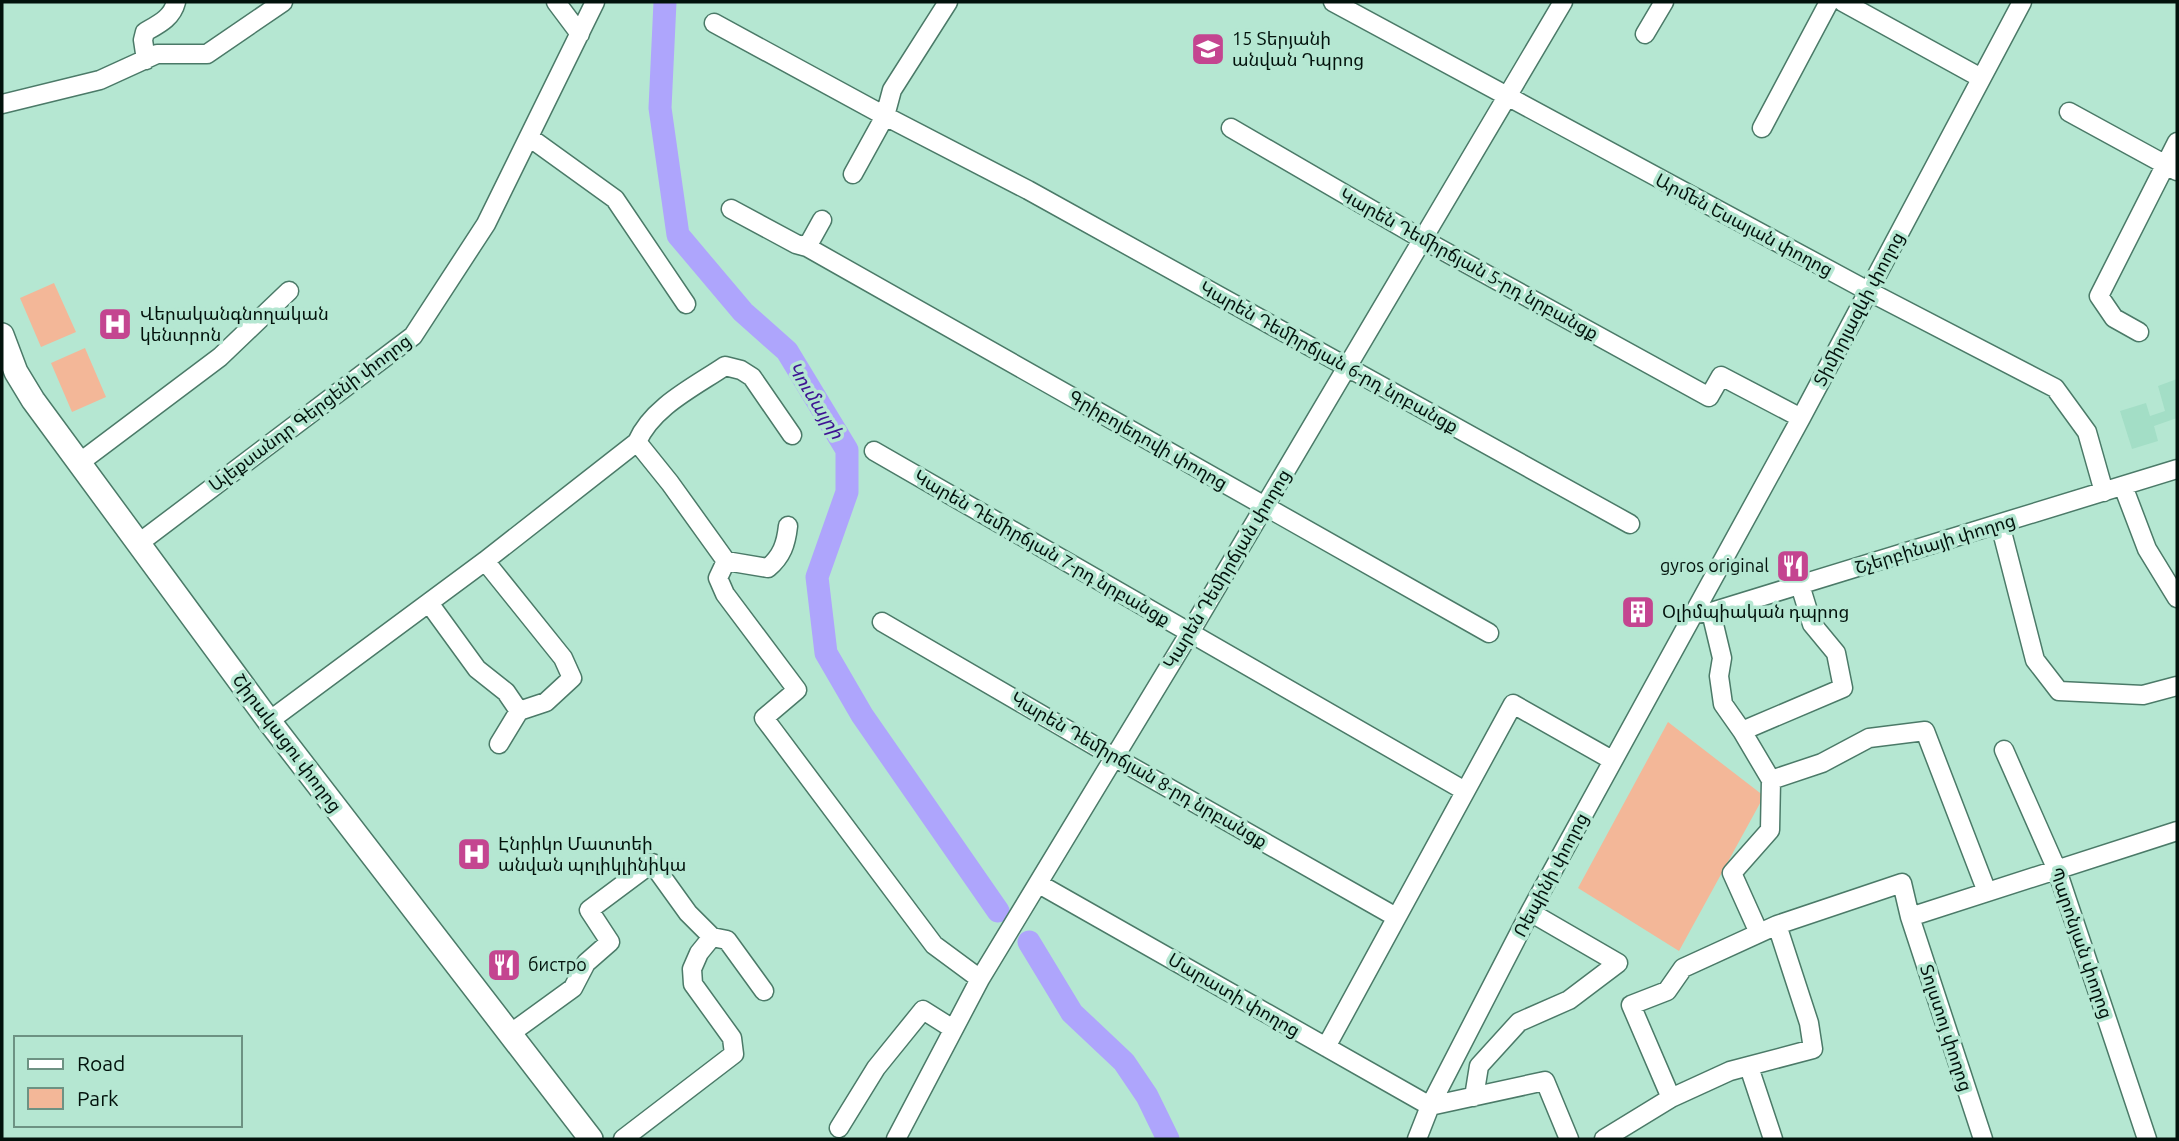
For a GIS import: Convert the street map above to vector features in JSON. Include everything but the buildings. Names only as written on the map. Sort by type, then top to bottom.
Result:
[{"type":"main road","name":"Շիրակացու փողոց","points":[[2,339],[27,391],[79,463],[269,721],[591,1139]]},
{"type":"street","points":[[146,60],[142,40],[145,32],[166,20],[174,11],[176,2]]},
{"type":"street","points":[[2,104],[100,80],[158,54],[207,54],[283,2]]},
{"type":"street","points":[[556,2],[580,34]]},
{"type":"street","name":"Ալեքսանդր Գերցենի փողոց","points":[[139,543],[413,336],[486,224],[595,2]]},
{"type":"street","points":[[853,174],[885,116],[892,90],[948,2]]},
{"type":"street","name":"Արմեն Եսայան փողոց","points":[[1333,2],[1868,291],[2055,388],[2087,432],[2104,492]]},
{"type":"street","name":"Կարեն Դեմիրճյան փողոց","points":[[896,1139],[980,979],[1189,634],[1563,2]]},
{"type":"street","points":[[1646,34],[1664,2]]},
{"type":"street","points":[[1762,128],[1829,2]]},
{"type":"street","points":[[1843,2],[1981,78]]},
{"type":"street","name":"Տիմիրյազևի փողոց","points":[[1692,614],[1801,418],[2022,2]]},
{"type":"street","name":"Կարեն Դեմիրճյան 6-րդ նրբանցք","points":[[714,23],[1028,190],[1630,524]]},
{"type":"street","points":[[2069,112],[2171,167]]},
{"type":"street","name":"Կարեն Դեմիրճյան 5-րդ նրբանցք","points":[[1231,128],[1422,239],[1709,397],[1721,376],[1801,418]]},
{"type":"street","points":[[528,137],[615,199],[686,304]]},
{"type":"street","points":[[2139,332],[2114,318],[2099,296],[2171,167],[2177,142]]},
{"type":"street","name":"Գրիբոյեդովի փողոց","points":[[731,209],[796,244],[807,247],[1489,633]]},
{"type":"street","points":[[807,247],[822,220]]},
{"type":"street","points":[[79,463],[220,357],[289,291]]},
{"type":"street","points":[[269,721],[485,561],[637,442],[643,429],[667,405],[725,366],[741,370],[752,377],[792,435]]},
{"type":"street","points":[[637,442],[726,561],[768,568],[779,558],[787,542],[788,526]]},
{"type":"street","name":"Կարեն Դեմիրճյան 7-րդ նրբանցք","points":[[874,451],[1465,792]]},
{"type":"street","name":"Շչերբինայի փողոց","points":[[1692,614],[1711,612],[2177,469]]},
{"type":"street","points":[[2123,486],[2147,549],[2177,598]]},
{"type":"street","points":[[2000,524],[2035,660],[2059,691],[2143,695],[2177,686]]},
{"type":"street","points":[[485,561],[563,658],[572,678],[546,702],[519,711],[499,744]]},
{"type":"street","points":[[726,561],[718,578],[724,594],[797,690],[764,718],[934,945],[980,979]]},
{"type":"street","points":[[1742,731],[1843,688],[1836,653],[1812,624],[1800,585]]},
{"type":"street","points":[[429,603],[477,669],[506,692],[519,711]]},
{"type":"street","points":[[1711,612],[1722,658],[1719,677],[1723,705],[1771,780],[1770,830],[1732,873],[1759,933]]},
{"type":"street","name":"Ռեպինի փողոց","points":[[1417,1139],[1430,1106],[1530,912],[1692,614]]},
{"type":"street","name":"Կարեն Դեմիրճյան 8-րդ նրբանցք","points":[[882,622],[1396,917]]},
{"type":"street","points":[[1326,1047],[1513,704],[1612,760]]},
{"type":"street","points":[[1771,780],[1822,764],[1869,738],[1925,731],[1987,892]]},
{"type":"street","name":"Պարոնյան փողոց","points":[[2004,750],[2057,870],[2147,1139]]},
{"type":"street","points":[[1910,917],[2177,831]]},
{"type":"street","points":[[511,1033],[573,988],[586,963],[610,942],[589,910],[652,863],[688,913],[712,937],[727,940],[764,991]]},
{"type":"street","name":"Տոլստոյ փողոց","points":[[1777,925],[1902,883],[1910,917],[1983,1139]]},
{"type":"street","name":"Մարատի փողոց","points":[[1039,884],[1430,1106]]},
{"type":"street","points":[[1474,1097],[1479,1066],[1519,1022],[1569,1000],[1618,962],[1530,912]]},
{"type":"street","points":[[1604,1139],[1671,1098],[1730,1071],[1813,1049],[1809,1023],[1777,925],[1683,968],[1667,991],[1631,1005],[1671,1098]]},
{"type":"street","points":[[623,1139],[734,1055],[732,1038],[693,984],[692,969],[699,953],[712,937]]},
{"type":"street","points":[[839,1128],[876,1068],[923,1010],[953,1029]]},
{"type":"street","points":[[1749,1067],[1773,1139]]},
{"type":"street","points":[[1430,1106],[1545,1081],[1569,1139]]},
{"type":"shaded area","points":[[2177,379],[2177,418],[2154,426],[2158,441],[2132,449],[2120,411],[2146,403],[2150,416],[2165,411],[2158,386]]},
{"type":"green space","points":[[54,283],[76,332],[41,347],[20,298]]},
{"type":"green space","points":[[85,348],[106,397],[72,412],[51,363]]},
{"type":"green space","points":[[1668,722],[1764,796],[1679,951],[1578,888]]},
{"type":"waterway","name":"Կումայրի","points":[[665,2],[660,108],[678,235],[743,312],[787,351],[847,450],[847,492],[817,577],[826,653],[862,715],[998,911]]},
{"type":"waterway","points":[[1029,942],[1072,1013],[1124,1062],[1147,1096],[1168,1139]]},
{"type":"place","name":"15 Տերյանի անվան Դպրոց","points":[[1208,49]]},
{"type":"place","name":"Վերականգնողական կենտրոն","points":[[115,324]]},
{"type":"place","name":"gyros original","points":[[1793,566]]},
{"type":"place","name":"Օլիմպիական դպրոց","points":[[1638,612]]},
{"type":"place","name":"Էնրիկո Մատտեի անվան պոլիկլինիկա","points":[[474,854]]},
{"type":"place","name":"бистро","points":[[504,965]]}]
